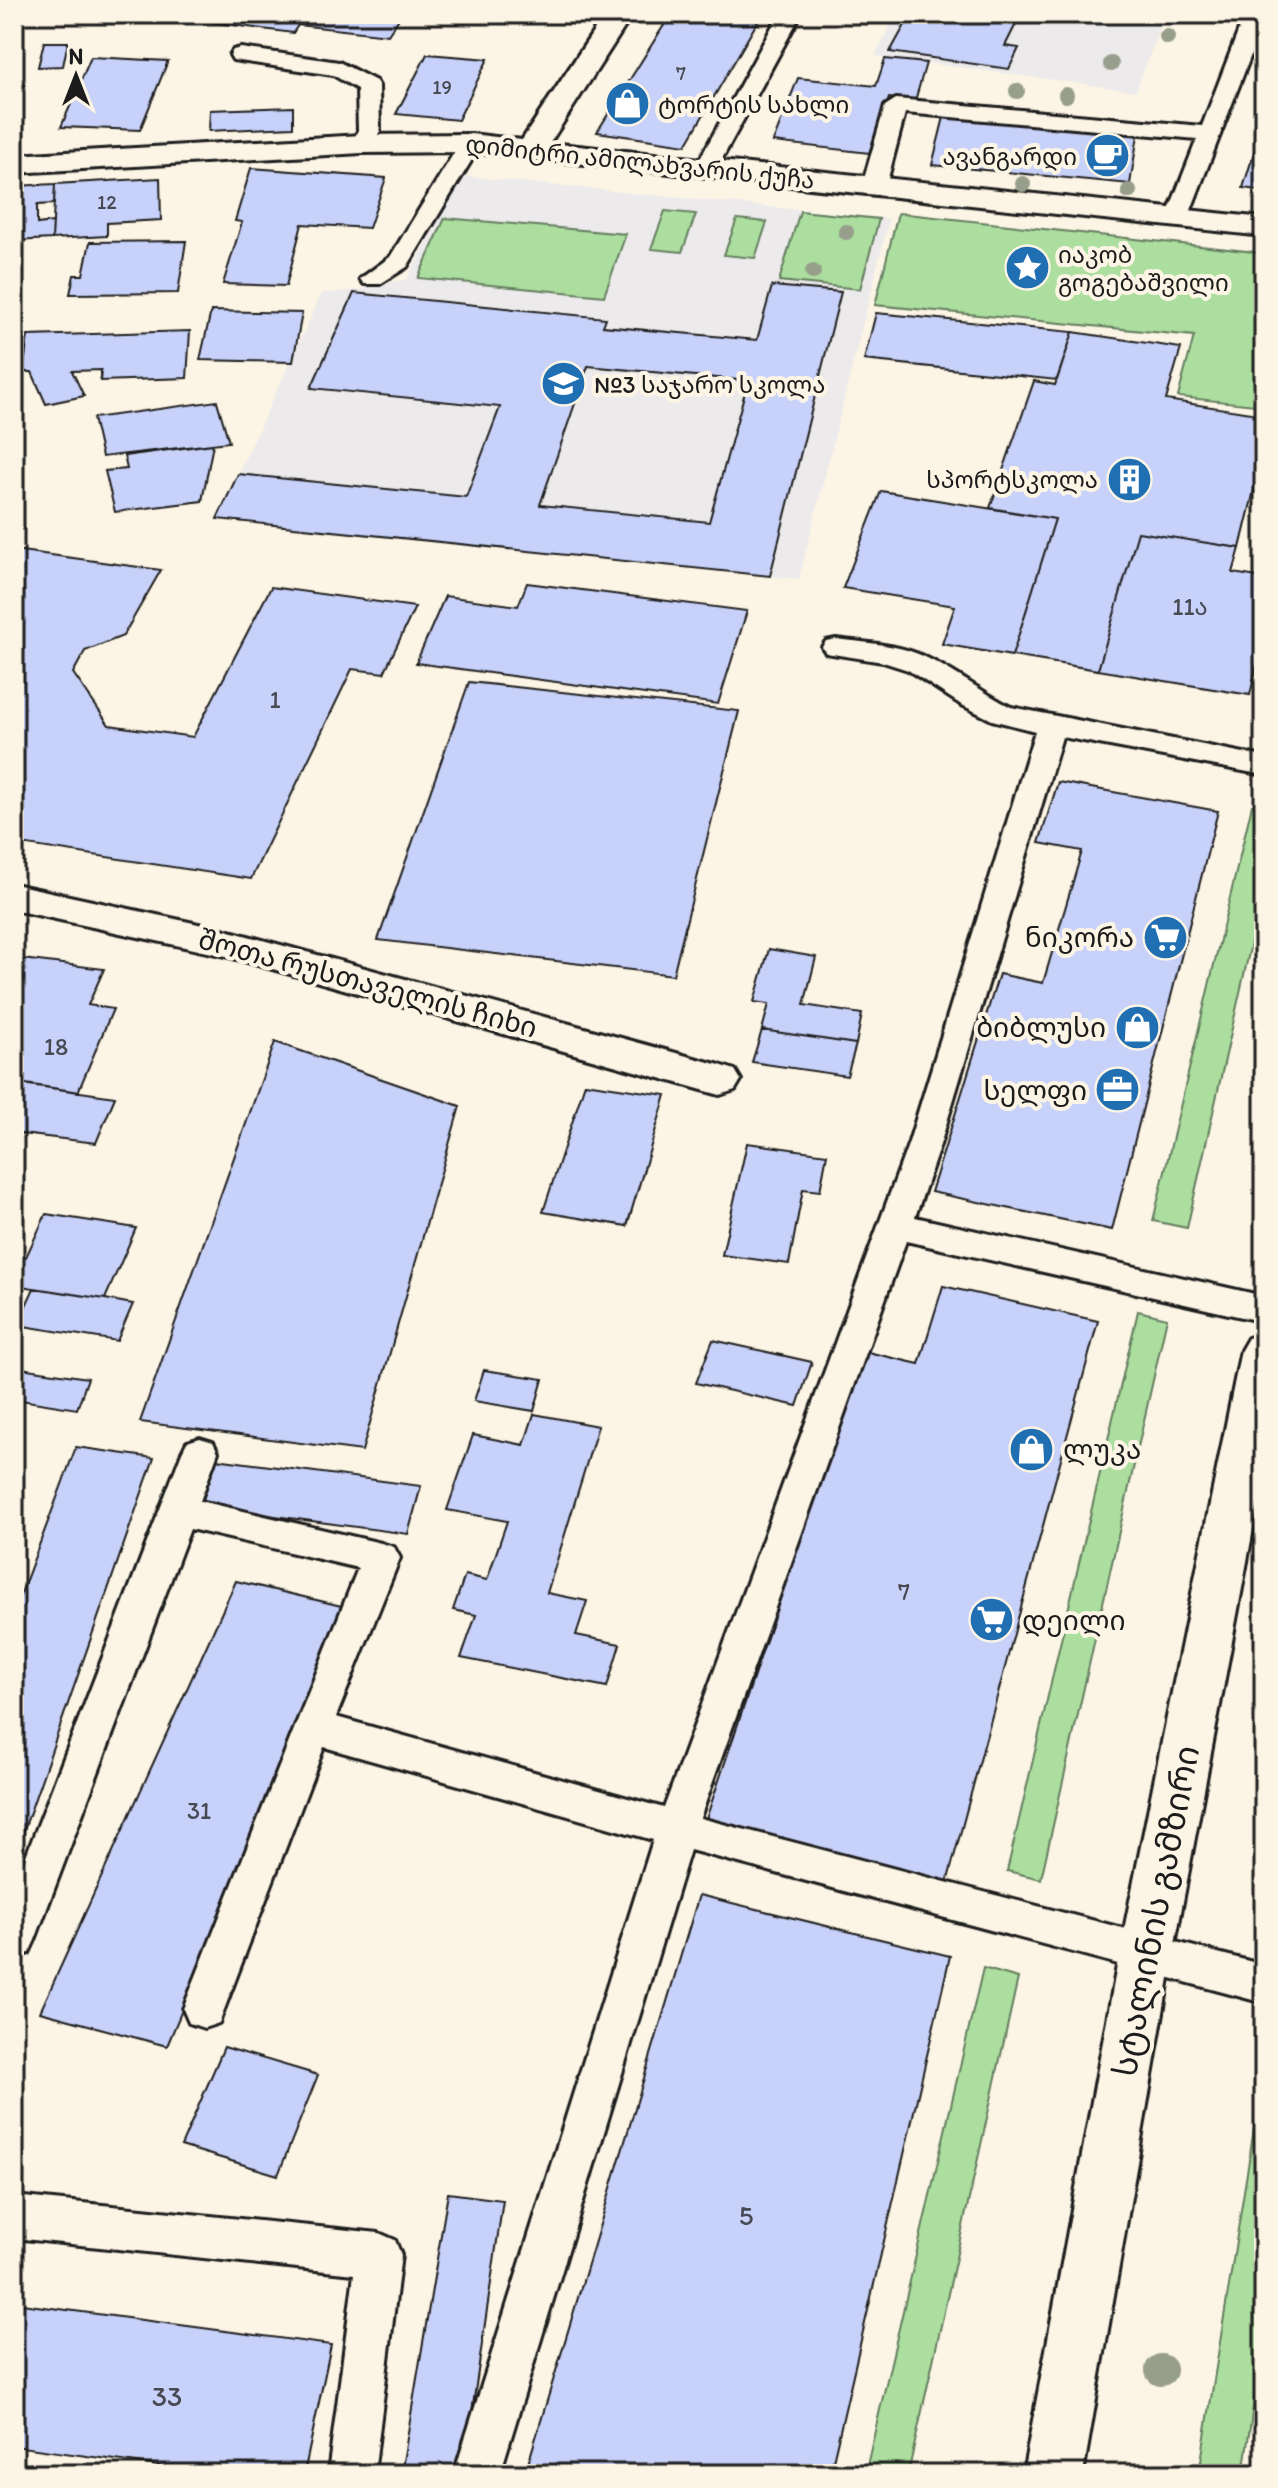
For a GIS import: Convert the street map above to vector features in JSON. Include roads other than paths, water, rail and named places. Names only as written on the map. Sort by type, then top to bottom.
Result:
[{"type":"street","points":[[531,149],[619,14]]},
{"type":"street","name":"დიმიტრი ამილახვარის ქუჩა","points":[[14,164],[362,144],[471,143],[1264,227]]},
{"type":"street","name":"შოთა რუსთაველის ჩიხი","points":[[14,897],[226,943],[720,1080]]},
{"type":"street","name":"სტალინის გამზირი","points":[[1053,2474],[1146,1955],[1262,1373]]},
{"type":"lane","points":[[706,168],[790,14]]},
{"type":"lane","points":[[1178,218],[1256,14]]},
{"type":"lane","points":[[241,55],[339,69],[368,86],[369,131],[362,144]]},
{"type":"lane","points":[[874,186],[896,106],[1211,134]]},
{"type":"lane","points":[[372,279],[399,262],[471,143]]},
{"type":"lane","points":[[836,647],[887,654],[918,664],[991,709],[1051,726],[1264,766]]},
{"type":"lane","points":[[477,2474],[676,1829],[925,1142],[1051,726]]},
{"type":"lane","points":[[893,1225],[1264,1309]]},
{"type":"lane","points":[[14,1940],[200,1452]]},
{"type":"lane","points":[[178,1511],[381,1558],[312,1727],[204,2009]]},
{"type":"lane","points":[[312,1727],[676,1829],[1264,1984]]},
{"type":"lane","points":[[14,2217],[379,2255],[351,2474]]},
{"type":"place","name":"ტორტის სახლი","points":[[627,104]]},
{"type":"place","name":"ავანგარდი","points":[[1108,156]]},
{"type":"place","name":"იაკობ გოგებაშვილი","points":[[1027,268]]},
{"type":"place","name":"№3 საჯარო სკოლა","points":[[563,384]]},
{"type":"place","name":"სპორტსკოლა","points":[[1129,479]]},
{"type":"place","name":"ნიკორა","points":[[1165,937]]},
{"type":"place","name":"ბიბლუსი","points":[[1137,1027]]},
{"type":"place","name":"სელფი","points":[[1118,1090]]},
{"type":"place","name":"ლუკა","points":[[1032,1449]]},
{"type":"place","name":"დეილი","points":[[991,1620]]}]
